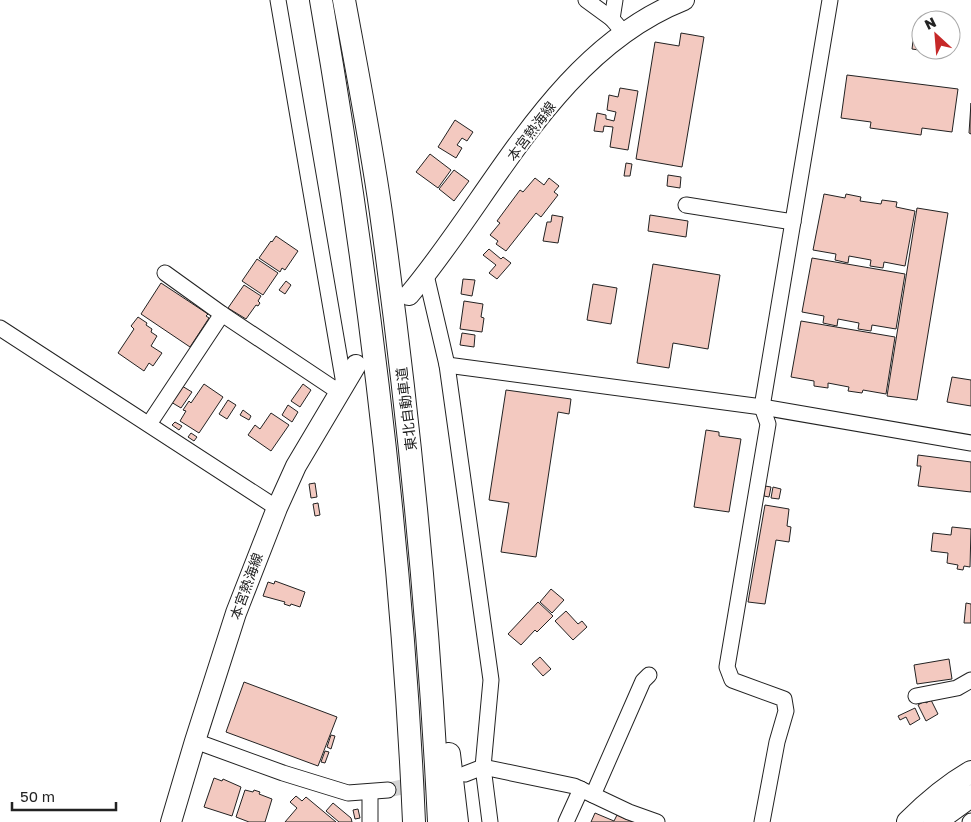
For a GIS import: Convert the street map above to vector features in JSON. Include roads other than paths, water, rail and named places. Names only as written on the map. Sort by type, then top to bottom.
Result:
[{"type":"highway","name":"東北自動車道","points":[[321,0],[356,218],[379,386],[394,529],[409,711],[414,822]]},
{"type":"highway","name":"東北自動車道","points":[[344,0],[381,212],[400,360],[424,592],[439,822]]},
{"type":"highway","points":[[417,525],[438,652],[456,822]]},
{"type":"highway","points":[[394,529],[394,657],[401,822]]},
{"type":"highway","points":[[908,822],[948,786],[971,772]]},
{"type":"highway","points":[[935,822],[971,796]]},
{"type":"main road","name":"本宮熱海線","points":[[409,295],[426,275],[478,201],[555,98],[592,58],[618,26],[684,0]]},
{"type":"main road","name":"本宮熱海線","points":[[171,822],[236,613],[277,508],[296,466],[356,365]]},
{"type":"street","points":[[278,0],[342,388]]},
{"type":"street","points":[[586,0],[618,26]]},
{"type":"street","points":[[615,0],[618,26]]},
{"type":"street","points":[[762,822],[777,742],[786,710],[784,699],[732,680],[727,667],[768,424],[762,407],[830,0]]},
{"type":"street","points":[[686,205],[793,222]]},
{"type":"street","points":[[165,273],[222,314],[342,388]]},
{"type":"street","points":[[426,275],[447,365],[490,680],[483,767],[490,822]]},
{"type":"street","points":[[148,424],[222,314]]},
{"type":"street","points":[[0,328],[277,508]]},
{"type":"street","points":[[447,365],[762,407],[971,443]]},
{"type":"street","points":[[566,822],[587,792],[643,681],[649,676]]},
{"type":"street","points":[[916,696],[957,688],[971,680]]},
{"type":"street","points":[[195,741],[282,773],[348,793],[388,790]]},
{"type":"street","points":[[465,774],[483,767],[574,786],[629,812],[657,822]]},
{"type":"street","points":[[370,792],[370,822]]},
{"type":"tunnel","points":[[388,790],[446,778]]}]
